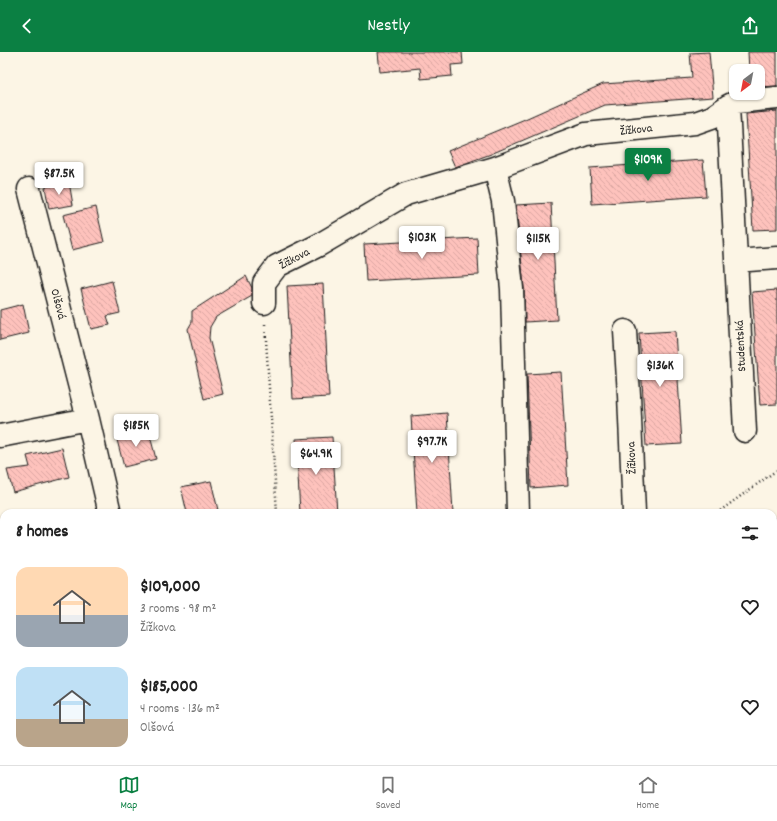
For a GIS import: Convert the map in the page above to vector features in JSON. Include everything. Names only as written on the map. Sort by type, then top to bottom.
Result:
[{"type":"street","name":"Žižkova","points":[[264,303],[264,283],[277,266],[319,245],[406,194],[495,168],[586,134],[695,123],[712,117],[736,102],[777,98]]},
{"type":"street","name":"Studentská","points":[[728,106],[745,431]]},
{"type":"street","points":[[495,168],[503,201],[512,289],[518,509]]},
{"type":"street","name":"Olšová","points":[[29,189],[88,419],[109,509]]},
{"type":"street","points":[[736,261],[777,258]]},
{"type":"street","name":"Žižkova","points":[[625,331],[634,509]]},
{"type":"street","points":[[0,436],[88,419]]},
{"type":"path","points":[[264,303],[277,509]]},
{"type":"path","points":[[723,509],[777,470]]},
{"type":"building","points":[[378,52],[462,52],[463,64],[451,65],[452,76],[421,79],[420,68],[380,72]]},
{"type":"building","points":[[709,52],[713,97],[605,105],[491,154],[455,167],[448,151],[603,84],[692,78],[690,53]]},
{"type":"building","points":[[748,52],[777,52],[777,86],[765,87],[765,64],[749,64]]},
{"type":"building","points":[[777,111],[777,229],[753,230],[746,114]]},
{"type":"building","points":[[703,160],[706,196],[592,204],[590,168]]},
{"type":"building","points":[[69,182],[73,205],[49,209],[45,187]]},
{"type":"building","points":[[551,203],[557,320],[525,322],[524,288],[516,205]]},
{"type":"building","points":[[96,207],[104,242],[72,250],[63,215]]},
{"type":"building","points":[[477,238],[479,275],[366,281],[364,244]]},
{"type":"building","points":[[246,276],[252,288],[252,296],[216,317],[210,327],[209,338],[223,394],[204,399],[188,329],[192,322],[192,311]]},
{"type":"building","points":[[112,281],[120,313],[107,316],[110,325],[91,329],[81,289]]},
{"type":"building","points":[[323,284],[329,397],[293,399],[287,286]]},
{"type":"building","points":[[777,290],[777,404],[760,405],[752,292]]},
{"type":"building","points":[[23,304],[29,333],[0,340],[0,310]]},
{"type":"building","points":[[675,331],[682,444],[646,446],[639,333]]},
{"type":"building","points":[[561,372],[568,485],[531,488],[527,374]]},
{"type":"building","points":[[447,413],[453,509],[417,509],[411,416]]},
{"type":"building","points":[[148,428],[156,459],[124,467],[116,436]]},
{"type":"building","points":[[332,437],[337,509],[300,509],[296,439]]},
{"type":"building","points":[[62,448],[69,477],[13,492],[7,470],[30,467],[27,456]]},
{"type":"building","points":[[211,481],[218,509],[186,509],[181,487]]}]
